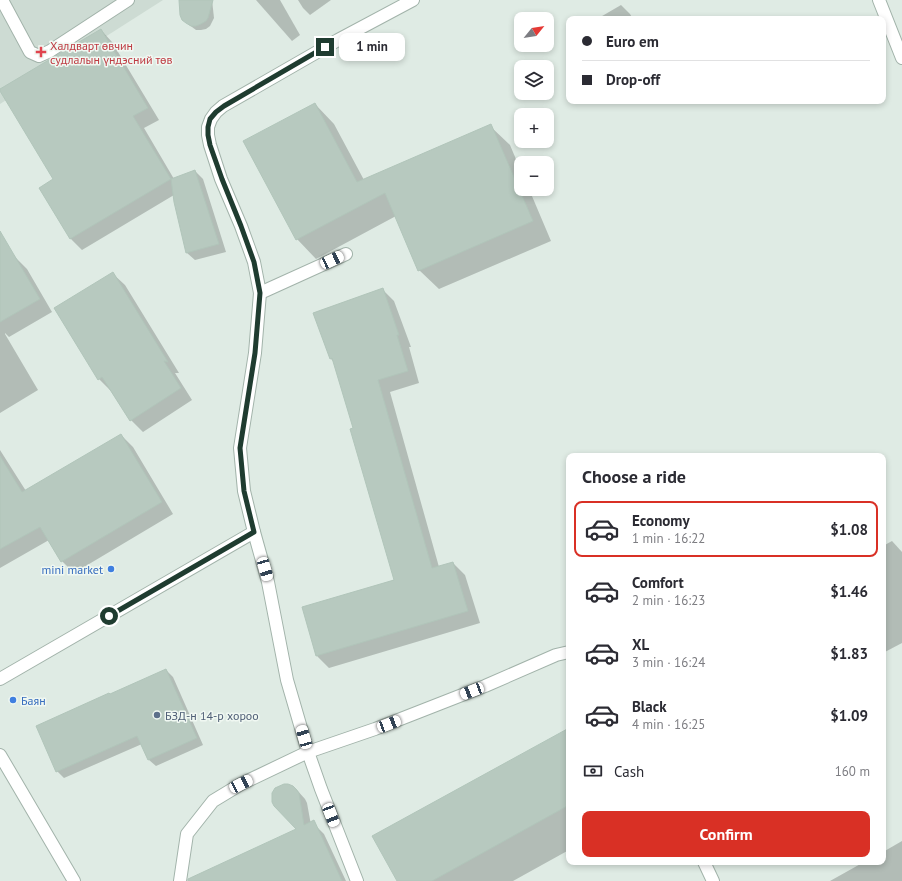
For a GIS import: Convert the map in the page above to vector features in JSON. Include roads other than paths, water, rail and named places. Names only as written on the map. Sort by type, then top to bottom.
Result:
[{"type":"street","points":[[2,0],[30,52],[39,56],[50,51],[128,0]]},
{"type":"street","points":[[357,881],[308,752],[287,680],[268,582],[244,491],[240,448],[255,353],[260,293],[254,262],[212,154],[208,127],[210,119],[224,106],[338,40],[413,0]]},
{"type":"street","points":[[879,0],[885,16]]},
{"type":"street","points":[[886,18],[902,58]]},
{"type":"street","points":[[260,293],[346,254]]},
{"type":"street","points":[[0,679],[254,532]]},
{"type":"street","points":[[180,881],[187,834],[213,801],[241,784],[308,752],[382,726],[485,686],[556,655],[566,653]]},
{"type":"street","points":[[0,755],[74,881]]},
{"type":"street","points":[[705,865],[713,881]]},
{"type":"place","name":"Халдварт өвчин судлалын үндэсний төв","points":[[41,52]]},
{"type":"place","name":"mini market","points":[[111,569]]},
{"type":"place","name":"Баян","points":[[13,700]]},
{"type":"place","name":"БЗД-н 14-р хороо","points":[[157,715]]}]
